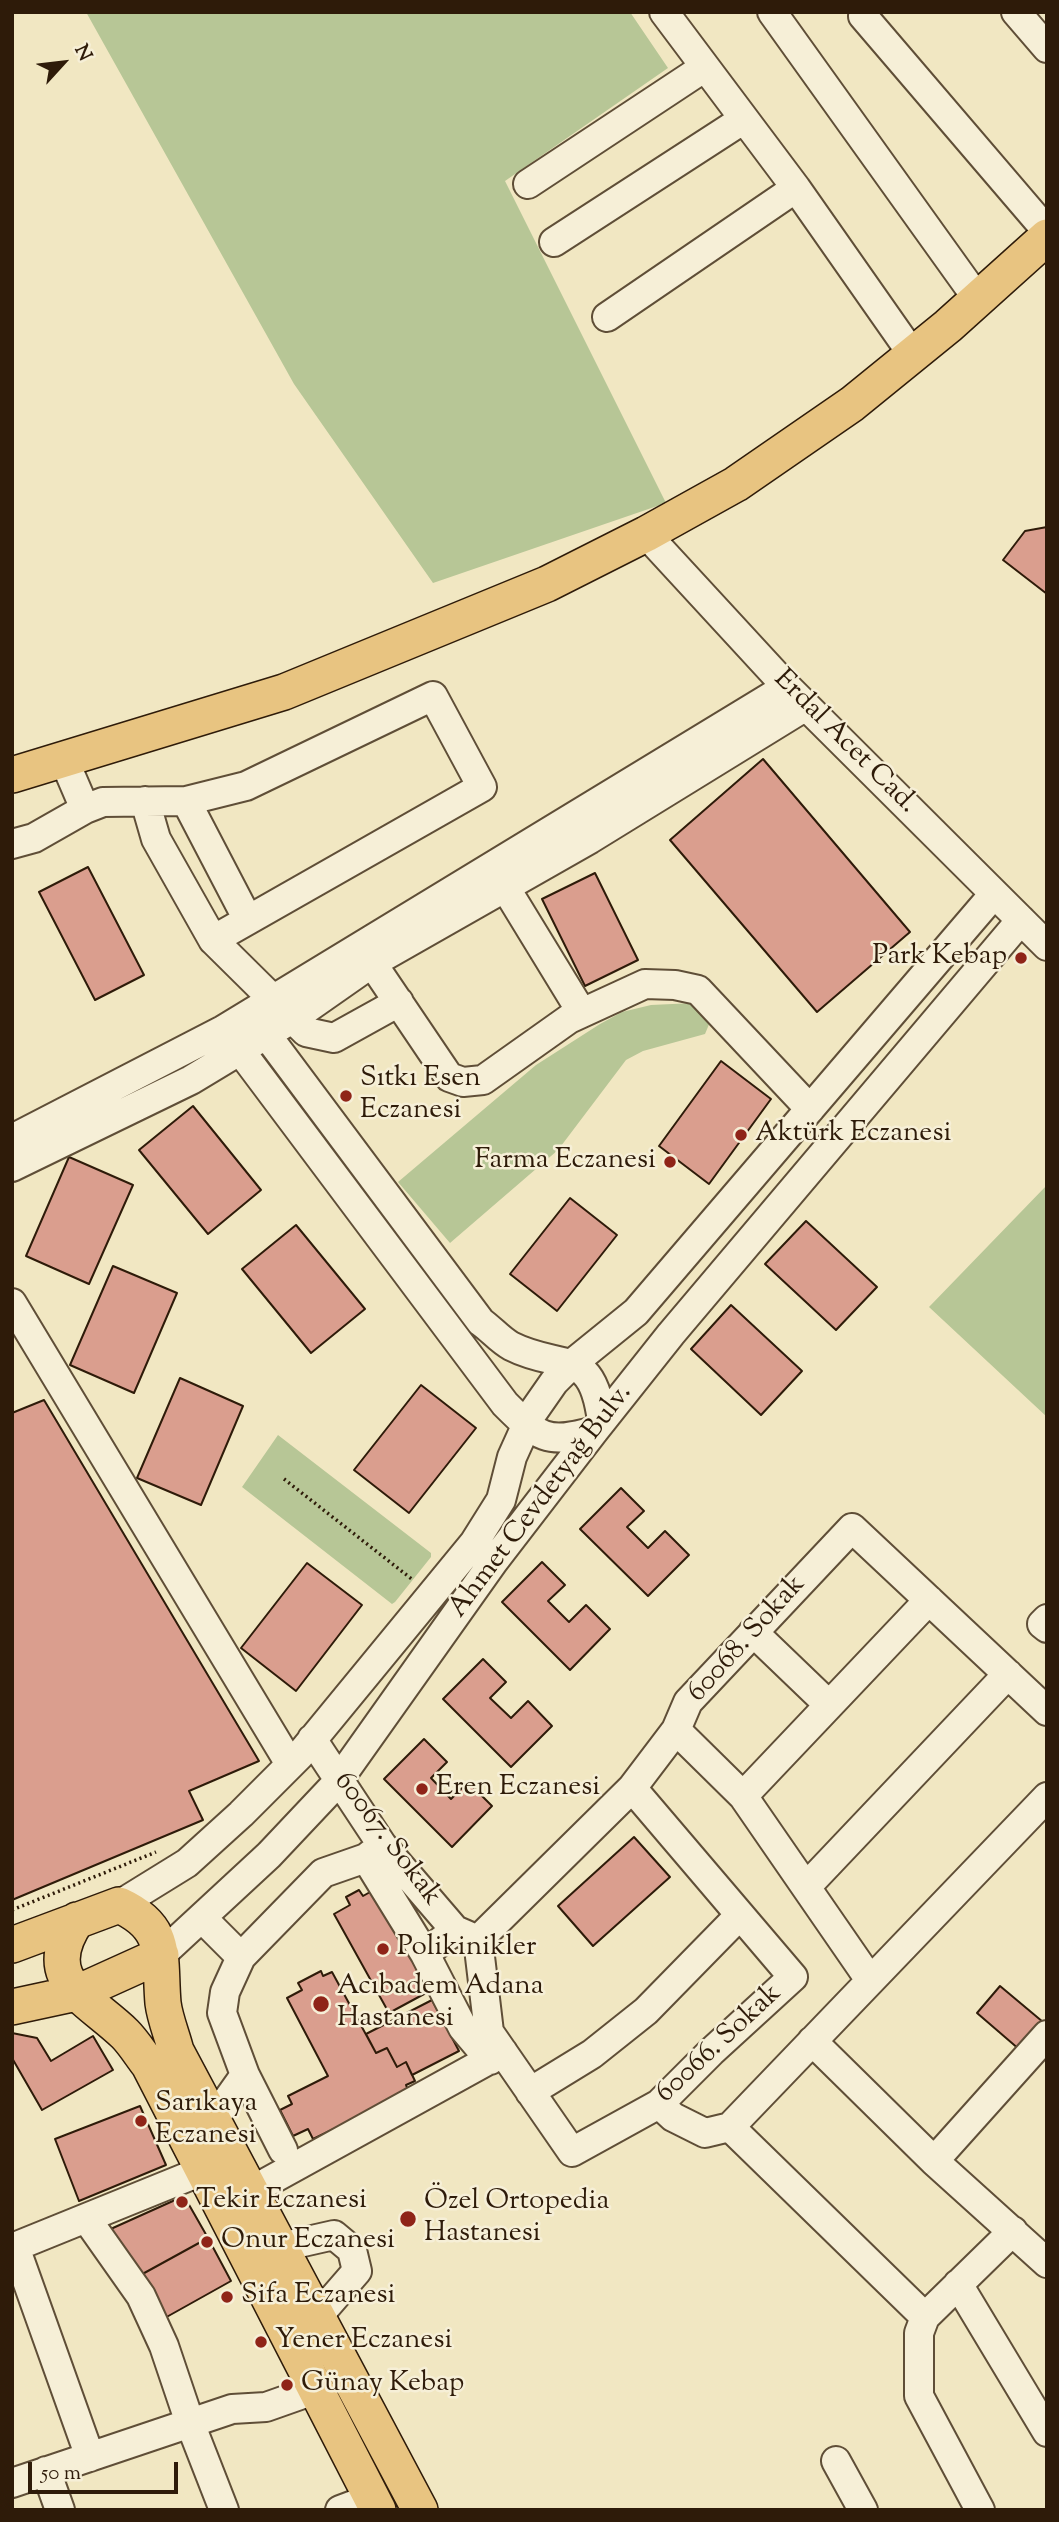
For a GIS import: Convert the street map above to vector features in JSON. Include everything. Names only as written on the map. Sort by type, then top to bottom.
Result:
[{"type":"main road","points":[[12,775],[284,692],[547,584],[646,534],[736,484],[852,404],[914,355],[1047,237]]},
{"type":"main road","points":[[118,1905],[145,1920],[154,1935],[161,1955],[163,2005],[176,2051],[420,2510]]},
{"type":"main road","name":"Ahmet Cevdetyağ Bulv.","points":[[12,1945],[118,1905]]},
{"type":"main road","points":[[77,1920],[66,1937],[61,1954],[64,1970],[77,1993],[93,2010],[125,2035],[149,2064],[317,2389],[363,2506]]},
{"type":"main road","name":"Ahmet Cevdetyağ Bulv.","points":[[12,2007],[77,1993],[161,1955]]},
{"type":"street","points":[[772,12],[977,298]]},
{"type":"street","points":[[1016,12],[1047,48]]},
{"type":"street","points":[[669,14],[914,355]]},
{"type":"street","points":[[863,16],[1047,231]]},
{"type":"street","points":[[528,184],[705,67]]},
{"type":"street","points":[[554,242],[744,119]]},
{"type":"street","points":[[607,317],[796,188]]},
{"type":"street","name":"Erdal Acet Cad.","points":[[646,534],[796,696],[1047,946]]},
{"type":"street","points":[[12,844],[34,838],[94,805],[186,801],[246,786],[433,696],[482,787],[213,940]]},
{"type":"street","points":[[12,1139],[236,1031],[266,1034],[372,963],[590,839],[796,696]]},
{"type":"street","points":[[12,1167],[191,1080],[236,1031],[272,999],[796,696]]},
{"type":"street","points":[[74,757],[94,805]]},
{"type":"street","points":[[186,801],[248,920]]},
{"type":"street","points":[[145,802],[156,839],[213,940],[306,1032],[334,1038],[399,1002]]},
{"type":"street","points":[[505,887],[582,1013]]},
{"type":"street","name":"Ahmet Cevdetyağ Bulv.","points":[[118,1905],[187,1863],[240,1814],[312,1739],[474,1542],[501,1500],[512,1457],[531,1415],[554,1382],[573,1363],[636,1312],[994,894]]},
{"type":"street","name":"Ahmet Cevdetyağ Bulv.","points":[[161,1955],[269,1855],[339,1780],[494,1561],[598,1426],[671,1334],[1021,920]]},
{"type":"street","points":[[372,963],[449,1077],[463,1082],[482,1080],[569,1019],[645,984],[675,985],[698,990],[810,1109]]},
{"type":"street","points":[[236,1031],[505,1404],[526,1425],[545,1437],[569,1438],[598,1426],[599,1397],[589,1376],[573,1363],[545,1358],[510,1345],[481,1322],[266,1034]]},
{"type":"street","points":[[12,1303],[290,1764]]},
{"type":"street","name":"60068. Sokak","points":[[425,1954],[466,1935],[632,1788],[676,1730],[688,1702],[852,1528],[929,1600]]},
{"type":"street","points":[[743,1796],[929,1600],[1047,1711]]},
{"type":"street","points":[[1047,1619],[1042,1625],[1047,1628]]},
{"type":"street","points":[[753,1632],[829,1705]]},
{"type":"street","points":[[806,1888],[1008,1674]]},
{"type":"street","points":[[676,1730],[743,1796],[870,1980]]},
{"type":"street","name":"60067. Sokak","points":[[312,1739],[339,1780],[374,1852],[466,1935]]},
{"type":"street","points":[[283,2150],[245,2075],[222,2013],[225,1992],[242,1958],[323,1873],[374,1852],[463,2028],[497,2056],[530,2092],[592,2054],[646,2011],[740,1915],[632,1788]]},
{"type":"street","points":[[659,2104],[673,2117],[705,2133],[730,2127],[1047,1797]]},
{"type":"street","name":"60066. Sokak","points":[[530,2092],[572,2152],[659,2104],[793,1977],[740,1915]]},
{"type":"street","points":[[202,1918],[242,1958]]},
{"type":"street","points":[[466,1935],[497,2056]]},
{"type":"street","points":[[812,2041],[934,2161],[1047,2263]]},
{"type":"street","points":[[934,2161],[1043,2046]]},
{"type":"street","points":[[251,2191],[497,2056]]},
{"type":"street","points":[[213,2120],[245,2075]]},
{"type":"street","points":[[730,2127],[925,2317]]},
{"type":"street","points":[[90,2457],[14,2247],[202,2171]]},
{"type":"street","points":[[86,2218],[141,2296],[164,2346],[224,2510]]},
{"type":"street","points":[[979,2510],[919,2396],[919,2333],[925,2317],[1013,2231]]},
{"type":"street","points":[[281,2247],[334,2235],[352,2250],[358,2271],[318,2316]]},
{"type":"street","points":[[958,2284],[1047,2432]]},
{"type":"street","points":[[12,2483],[232,2409],[266,2407],[317,2389]]},
{"type":"street","points":[[836,2461],[863,2510]]},
{"type":"street","points":[[46,2472],[60,2510]]},
{"type":"green space","points":[[86,12],[630,12],[668,68],[505,181],[666,503],[433,583],[294,384]]},
{"type":"green space","points":[[694,1003],[710,1022],[705,1034],[643,1051],[626,1060],[558,1150],[450,1243],[398,1182],[536,1065],[600,1024],[622,1012],[651,1005]]},
{"type":"green space","points":[[1047,1185],[1047,1417],[929,1307]]},
{"type":"green space","points":[[278,1435],[431,1553],[431,1557],[395,1602],[392,1604],[242,1487]]},
{"type":"building","points":[[1047,527],[1047,594],[1003,560],[1025,531]]},
{"type":"building","points":[[763,759],[910,932],[817,1012],[670,840]]},
{"type":"building","points":[[88,867],[144,975],[95,1000],[39,892]]},
{"type":"building","points":[[595,873],[638,960],[585,986],[542,899]]},
{"type":"building","points":[[721,1061],[771,1099],[709,1184],[659,1146]]},
{"type":"building","points":[[193,1106],[261,1190],[208,1234],[139,1150]]},
{"type":"building","points":[[69,1157],[133,1185],[89,1284],[26,1256]]},
{"type":"building","points":[[570,1198],[617,1235],[557,1311],[510,1274]]},
{"type":"building","points":[[806,1221],[877,1287],[836,1330],[765,1264]]},
{"type":"building","points":[[296,1225],[365,1309],[311,1353],[242,1269]]},
{"type":"building","points":[[113,1266],[177,1293],[134,1393],[70,1365]]},
{"type":"building","points":[[731,1305],[802,1371],[761,1415],[691,1349]]},
{"type":"building","points":[[180,1378],[243,1406],[201,1505],[137,1478]]},
{"type":"building","points":[[421,1385],[476,1428],[409,1513],[354,1470]]},
{"type":"building","points":[[44,1400],[259,1761],[189,1791],[203,1820],[12,1900],[12,1413]]},
{"type":"building","points":[[621,1488],[644,1511],[627,1527],[648,1548],[665,1531],[689,1555],[648,1596],[580,1529]]},
{"type":"building","points":[[542,1562],[565,1585],[548,1601],[569,1622],[586,1605],[610,1629],[570,1670],[502,1602]]},
{"type":"building","points":[[307,1563],[362,1605],[296,1691],[241,1648]]},
{"type":"building","points":[[483,1659],[506,1682],[490,1698],[511,1718],[528,1701],[552,1726],[511,1767],[443,1699]]},
{"type":"building","points":[[424,1739],[447,1762],[431,1778],[451,1799],[468,1782],[492,1806],[452,1847],[384,1779]]},
{"type":"building","points":[[634,1837],[670,1877],[593,1946],[558,1906]]},
{"type":"building","name":"Polikinikler","points":[[379,1887],[432,1983],[423,1988],[426,1993],[389,2013],[334,1914],[350,1905],[346,1897],[359,1890],[363,1896]]},
{"type":"building","points":[[321,1971],[323,1976],[332,1972],[376,2053],[387,2048],[397,2067],[406,2062],[415,2081],[406,2085],[409,2093],[313,2139],[308,2129],[293,2136],[280,2110],[292,2104],[288,2096],[328,2076],[287,1998],[302,1990],[298,1983]]},
{"type":"building","points":[[1000,1986],[1043,2022],[1020,2050],[977,2013]]},
{"type":"building","points":[[432,2000],[459,2051],[412,2075],[406,2062],[397,2067],[387,2048],[376,2053],[366,2034]]},
{"type":"building","points":[[12,2033],[37,2038],[51,2061],[93,2036],[113,2070],[42,2110],[12,2058]]},
{"type":"building","points":[[140,2106],[166,2165],[79,2201],[55,2139]]},
{"type":"building","points":[[184,2196],[208,2238],[137,2277],[104,2232]]},
{"type":"building","points":[[208,2238],[231,2281],[163,2319],[137,2277]]},
{"type":"place","name":"Park Kebap","points":[[1021,958]]},
{"type":"place","name":"Sıtkı Esen Eczanesi","points":[[346,1096]]},
{"type":"place","name":"Aktürk Eczanesi","points":[[741,1135]]},
{"type":"place","name":"Farma Eczanesi","points":[[670,1162]]},
{"type":"place","name":"Eren Eczanesi","points":[[422,1789]]},
{"type":"place","name":"Polikinikler","points":[[383,1949]]},
{"type":"place","name":"Acıbadem Adana Hastanesi","points":[[321,2004]]},
{"type":"place","name":"Sarıkaya Eczanesi","points":[[141,2121]]},
{"type":"place","name":"Tekir Eczanesi","points":[[182,2202]]},
{"type":"place","name":"Özel Ortopedia Hastanesi","points":[[408,2219]]},
{"type":"place","name":"Onur Eczanesi","points":[[207,2242]]},
{"type":"place","name":"Sifa Eczanesi","points":[[227,2297]]},
{"type":"place","name":"Yener Eczanesi","points":[[261,2342]]},
{"type":"place","name":"Günay Kebap","points":[[287,2385]]}]
